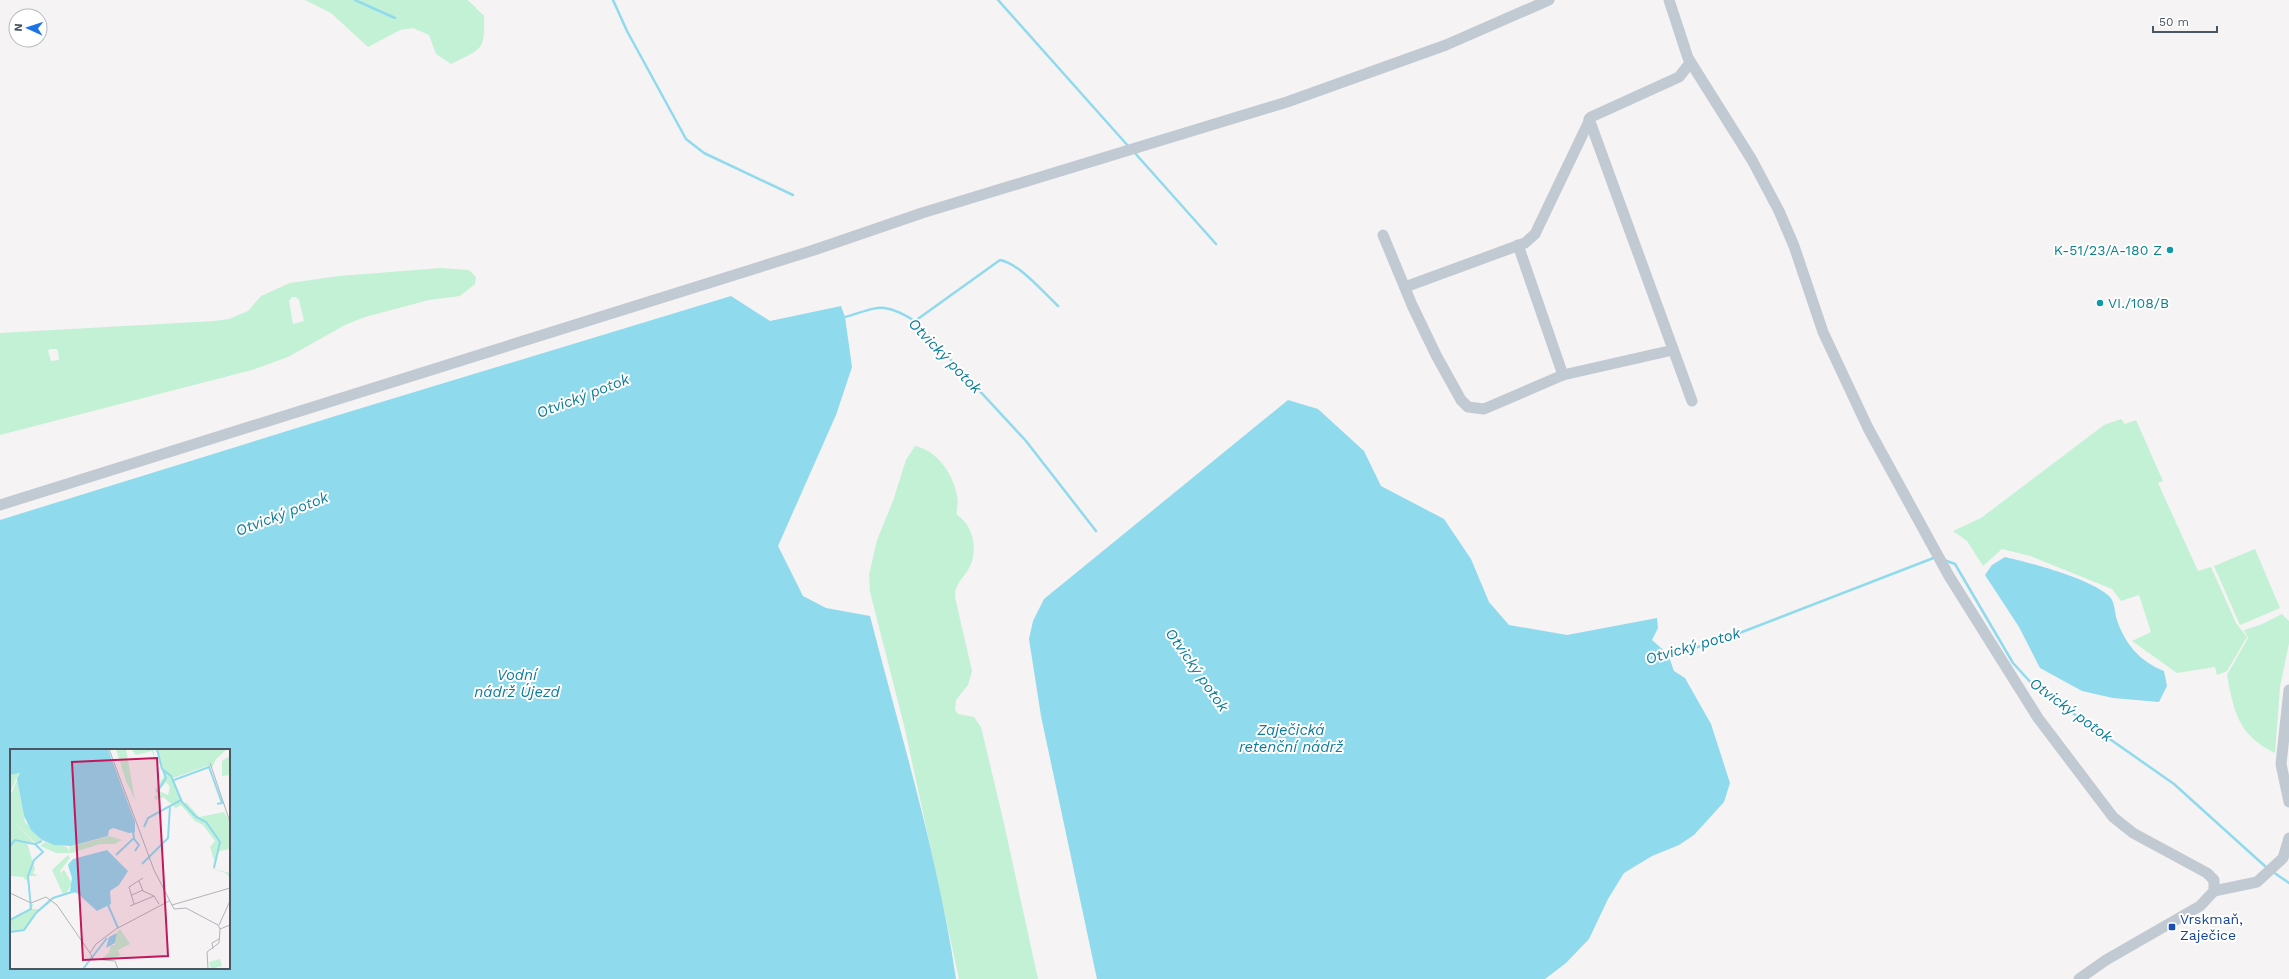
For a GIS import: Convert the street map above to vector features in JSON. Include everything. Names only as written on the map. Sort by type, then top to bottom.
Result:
[{"type":"street","points":[[0,504],[814,250],[922,213],[1287,102],[1446,45],[1549,0]]},
{"type":"street","points":[[1669,0],[1690,63],[1752,160],[1774,200],[1794,246],[1823,332],[1868,428],[1942,564],[2038,718],[2113,817],[2133,833],[2207,873],[2214,880],[2214,891]]},
{"type":"street","points":[[1405,287],[1525,243],[1535,234],[1589,119],[1679,76],[1690,63]]},
{"type":"street","points":[[1589,119],[1692,401]]},
{"type":"street","points":[[1383,235],[1436,355],[1461,400],[1468,407],[1484,409],[1563,375],[1673,350]]},
{"type":"street","points":[[1518,245],[1563,375]]},
{"type":"street","points":[[2289,690],[2281,764],[2289,802]]},
{"type":"street","points":[[2079,979],[2106,960],[2200,906],[2214,891],[2257,882],[2283,858],[2289,838]]},
{"type":"green space","points":[[305,0],[468,0],[484,16],[484,36],[480,48],[451,64],[436,54],[429,35],[413,28],[400,30],[368,47],[331,13]]},
{"type":"green space","points":[[441,268],[469,270],[476,277],[475,284],[460,296],[429,300],[365,317],[345,325],[288,357],[252,370],[0,435],[0,333],[229,319],[248,311],[261,296],[290,283],[339,276]],"holes":[[[292,297],[296,297],[299,300],[304,321],[293,324],[289,301]],[[50,349],[56,349],[58,351],[59,360],[51,361],[48,351]]]},
{"type":"green space","points":[[2121,419],[2125,424],[2136,420],[2163,481],[2158,483],[2198,571],[2211,567],[2236,623],[2247,637],[2227,671],[2217,675],[2215,667],[2177,673],[2132,641],[2151,632],[2139,595],[2121,601],[2112,589],[2030,556],[2002,549],[1983,566],[1967,541],[1953,531],[1981,518],[2104,425]]},
{"type":"green space","points":[[915,446],[923,448],[937,458],[948,472],[958,499],[957,515],[967,525],[973,540],[974,548],[971,563],[957,586],[955,593],[972,671],[968,685],[956,700],[955,710],[958,714],[974,717],[981,727],[1038,979],[959,979],[904,725],[870,592],[869,575],[877,540],[893,501],[906,460]]},
{"type":"green space","points":[[2255,549],[2280,608],[2240,625],[2214,566]]},
{"type":"green space","points":[[2282,614],[2289,621],[2289,643],[2280,687],[2275,753],[2263,746],[2245,730],[2232,700],[2227,675],[2248,638],[2244,630],[2260,625]]},
{"type":"water","name":"Vodní nádrž Újezd","points":[[731,296],[770,321],[841,306],[845,317],[852,367],[836,415],[778,546],[803,596],[826,608],[870,616],[929,842],[956,979],[0,979],[0,520]]},
{"type":"water","name":"Zaječická retenční nádrž","points":[[1288,400],[1318,409],[1364,451],[1381,486],[1444,519],[1471,559],[1489,602],[1509,625],[1567,635],[1657,618],[1658,628],[1652,640],[1668,654],[1674,671],[1685,678],[1711,724],[1730,783],[1724,802],[1694,835],[1679,845],[1652,856],[1624,873],[1608,899],[1589,939],[1566,963],[1545,979],[1097,979],[1041,716],[1029,639],[1033,621],[1044,599]]},
{"type":"water","points":[[2005,557],[2030,563],[2076,578],[2101,590],[2110,597],[2119,626],[2128,643],[2147,662],[2164,671],[2167,686],[2159,702],[2113,698],[2082,691],[2040,668],[2019,627],[1985,575],[1992,565]]},
{"type":"waterway","points":[[355,0],[395,18]]},
{"type":"waterway","points":[[613,0],[627,31],[686,139],[704,153],[793,195]]},
{"type":"waterway","points":[[998,0],[1129,147]]},
{"type":"waterway","points":[[1134,152],[1216,244]]},
{"type":"waterway","points":[[915,321],[1000,260],[1008,263],[1023,273],[1058,306]]},
{"type":"waterway","name":"Otvický potok","points":[[842,318],[872,309],[886,308],[904,314],[915,321],[1026,441],[1096,531]]},
{"type":"waterway","name":"Otvický potok","points":[[1666,654],[1711,644],[1936,557]]},
{"type":"waterway","name":"Otvický potok","points":[[1944,560],[1955,564],[2013,663],[2034,686],[2174,784],[2267,868]]},
{"type":"waterway","name":"Otvický potok","points":[[2273,872],[2289,883]]},
{"type":"place","name":"K-51/23/A-180 Z","points":[[2170,250]]},
{"type":"place","name":"VI./108/B","points":[[2100,303]]},
{"type":"place","name":"Vrskmaň, Zaječice","points":[[2172,927]]}]
